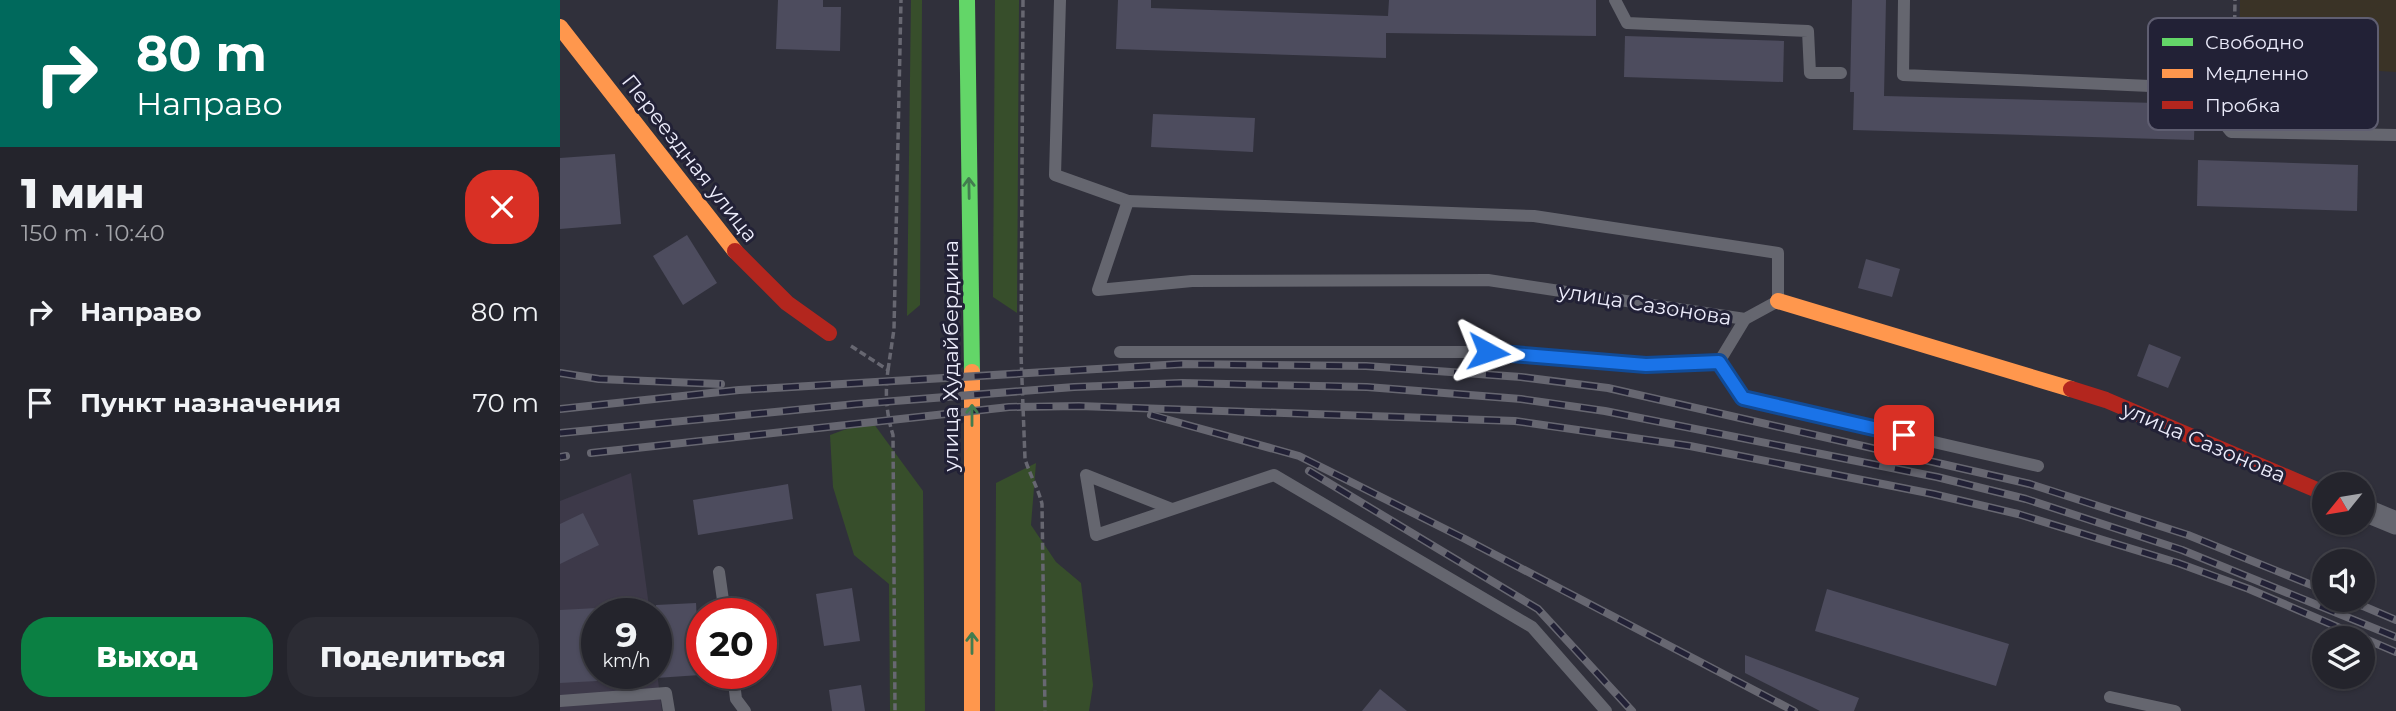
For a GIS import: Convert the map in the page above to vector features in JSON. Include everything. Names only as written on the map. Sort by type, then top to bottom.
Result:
[{"type":"street","name":"улица Худайбердина","points":[[967,0],[972,360],[972,711]]},
{"type":"street","name":"Переездная улица","points":[[560,27],[728,244],[788,303],[829,333]]},
{"type":"street","name":"улица Сазонова","points":[[1778,301],[2106,400],[2312,487]]},
{"type":"street","points":[[2375,514],[2396,523]]},
{"type":"lane","points":[[1060,0],[1055,175],[1128,201],[1534,216],[1778,253],[1778,301]]},
{"type":"lane","points":[[1615,0],[1627,23],[1808,31],[1810,73],[1841,73]]},
{"type":"lane","points":[[1904,0],[1903,75],[2148,86]]},
{"type":"lane","points":[[2229,130],[2396,135]]},
{"type":"lane","name":"улица Сазонова","points":[[1128,201],[1098,290],[1192,281],[1488,280],[1745,319],[1778,301]]},
{"type":"lane","points":[[1719,362],[1745,319]]},
{"type":"lane","points":[[1120,352],[1488,352],[1646,365],[1719,362]]},
{"type":"lane","points":[[1719,362],[1743,398],[2038,466]]},
{"type":"lane","points":[[1172,509],[1086,475],[1096,535],[1274,475],[1532,627],[1606,711]]},
{"type":"lane","points":[[719,572],[723,598]]},
{"type":"lane","points":[[735,689],[736,699],[745,711]]},
{"type":"lane","points":[[560,701],[666,693],[669,711]]},
{"type":"lane","points":[[2110,697],[2175,711]]},
{"type":"path","points":[[895,711],[894,435],[889,422],[886,391],[894,329],[901,0]]},
{"type":"path","points":[[1023,0],[1022,372],[1026,459],[1030,475],[1038,486],[1042,504],[1045,711]]},
{"type":"path","points":[[2235,0],[2235,18]]},
{"type":"path","points":[[829,333],[888,370]]},
{"type":"shaded area","points":[[2240,0],[2396,0],[2396,72],[2378,71],[2378,18],[2240,18]]},
{"type":"shaded area","points":[[631,473],[648,598],[581,598],[581,689],[659,689],[662,711],[560,711],[560,501]]},
{"type":"green space","points":[[911,0],[922,0],[920,305],[907,316]]},
{"type":"green space","points":[[995,0],[1019,0],[1017,313],[993,297]]},
{"type":"green space","points":[[871,420],[923,491],[925,711],[890,711],[889,584],[854,555],[833,487],[830,435]]},
{"type":"green space","points":[[1036,463],[1031,525],[1056,562],[1081,583],[1093,685],[1089,711],[995,711],[996,483]]},
{"type":"building","points":[[778,0],[823,0],[823,7],[841,7],[840,51],[776,49]]},
{"type":"building","points":[[1118,0],[1151,0],[1151,8],[1388,16],[1389,0],[1596,0],[1596,36],[1386,33],[1386,58],[1116,49]]},
{"type":"building","points":[[1852,0],[1886,0],[1884,96],[2148,103],[2148,130],[2194,130],[2194,140],[1853,130],[1854,92],[1850,92]]},
{"type":"building","points":[[1625,36],[1784,41],[1783,82],[1624,77]]},
{"type":"building","points":[[1153,114],[1255,118],[1253,152],[1151,147]]},
{"type":"building","points":[[615,154],[621,224],[560,229],[560,158]]},
{"type":"building","points":[[2198,160],[2358,165],[2357,211],[2197,206]]},
{"type":"building","points":[[687,235],[717,283],[683,305],[653,256]]},
{"type":"building","points":[[1866,259],[1900,269],[1892,297],[1858,288]]},
{"type":"building","points":[[2149,344],[2181,357],[2168,388],[2137,376]]},
{"type":"building","points":[[788,484],[793,519],[698,535],[693,500]]},
{"type":"building","points":[[583,513],[599,545],[560,564],[560,524]]},
{"type":"building","points":[[852,588],[860,641],[824,646],[816,594]]},
{"type":"building","points":[[1827,589],[2009,644],[1996,686],[1815,631]]},
{"type":"building","points":[[672,604],[686,604],[686,676],[672,677]]},
{"type":"building","points":[[581,609],[581,682],[560,683],[560,610]]},
{"type":"building","points":[[1745,655],[1859,698],[1854,711],[1820,711],[1745,673]]},
{"type":"building","points":[[861,685],[865,711],[832,711],[829,690]]},
{"type":"building","points":[[1380,689],[1407,711],[1362,711]]},
{"type":"railway","points":[[560,409],[739,390],[1182,364],[1366,366],[1521,377],[1608,388],[2030,484],[2188,535],[2312,585]]},
{"type":"railway","points":[[560,373],[599,379],[721,384]]},
{"type":"railway","points":[[560,433],[856,404],[1074,387],[1182,383],[1367,387],[1521,399],[1605,411],[1937,477],[2026,499],[2182,550],[2396,637]]},
{"type":"railway","points":[[591,453],[1009,407],[1079,406],[1515,421],[1690,446],[1933,494],[2018,514],[2178,563],[2249,589],[2396,652]]},
{"type":"railway","points":[[1151,415],[1299,456],[1465,539],[1794,711]]},
{"type":"railway","points":[[560,457],[566,456]]},
{"type":"railway","points":[[1309,471],[1538,609],[1632,711]]},
{"type":"railway","points":[[2375,611],[2396,620]]},
{"type":"traffic: fast","points":[[967,0],[972,372]]},
{"type":"traffic: slow","points":[[560,27],[735,251]]},
{"type":"traffic: slow","points":[[1778,301],[2071,389]]},
{"type":"traffic: slow","points":[[972,372],[972,711]]},
{"type":"traffic: jam","points":[[735,251],[787,303],[829,333]]},
{"type":"traffic: jam","points":[[2071,389],[2106,400],[2312,488]]},
{"type":"route","points":[[1488,352],[1646,365],[1719,362],[1743,398],[1904,435]]}]
